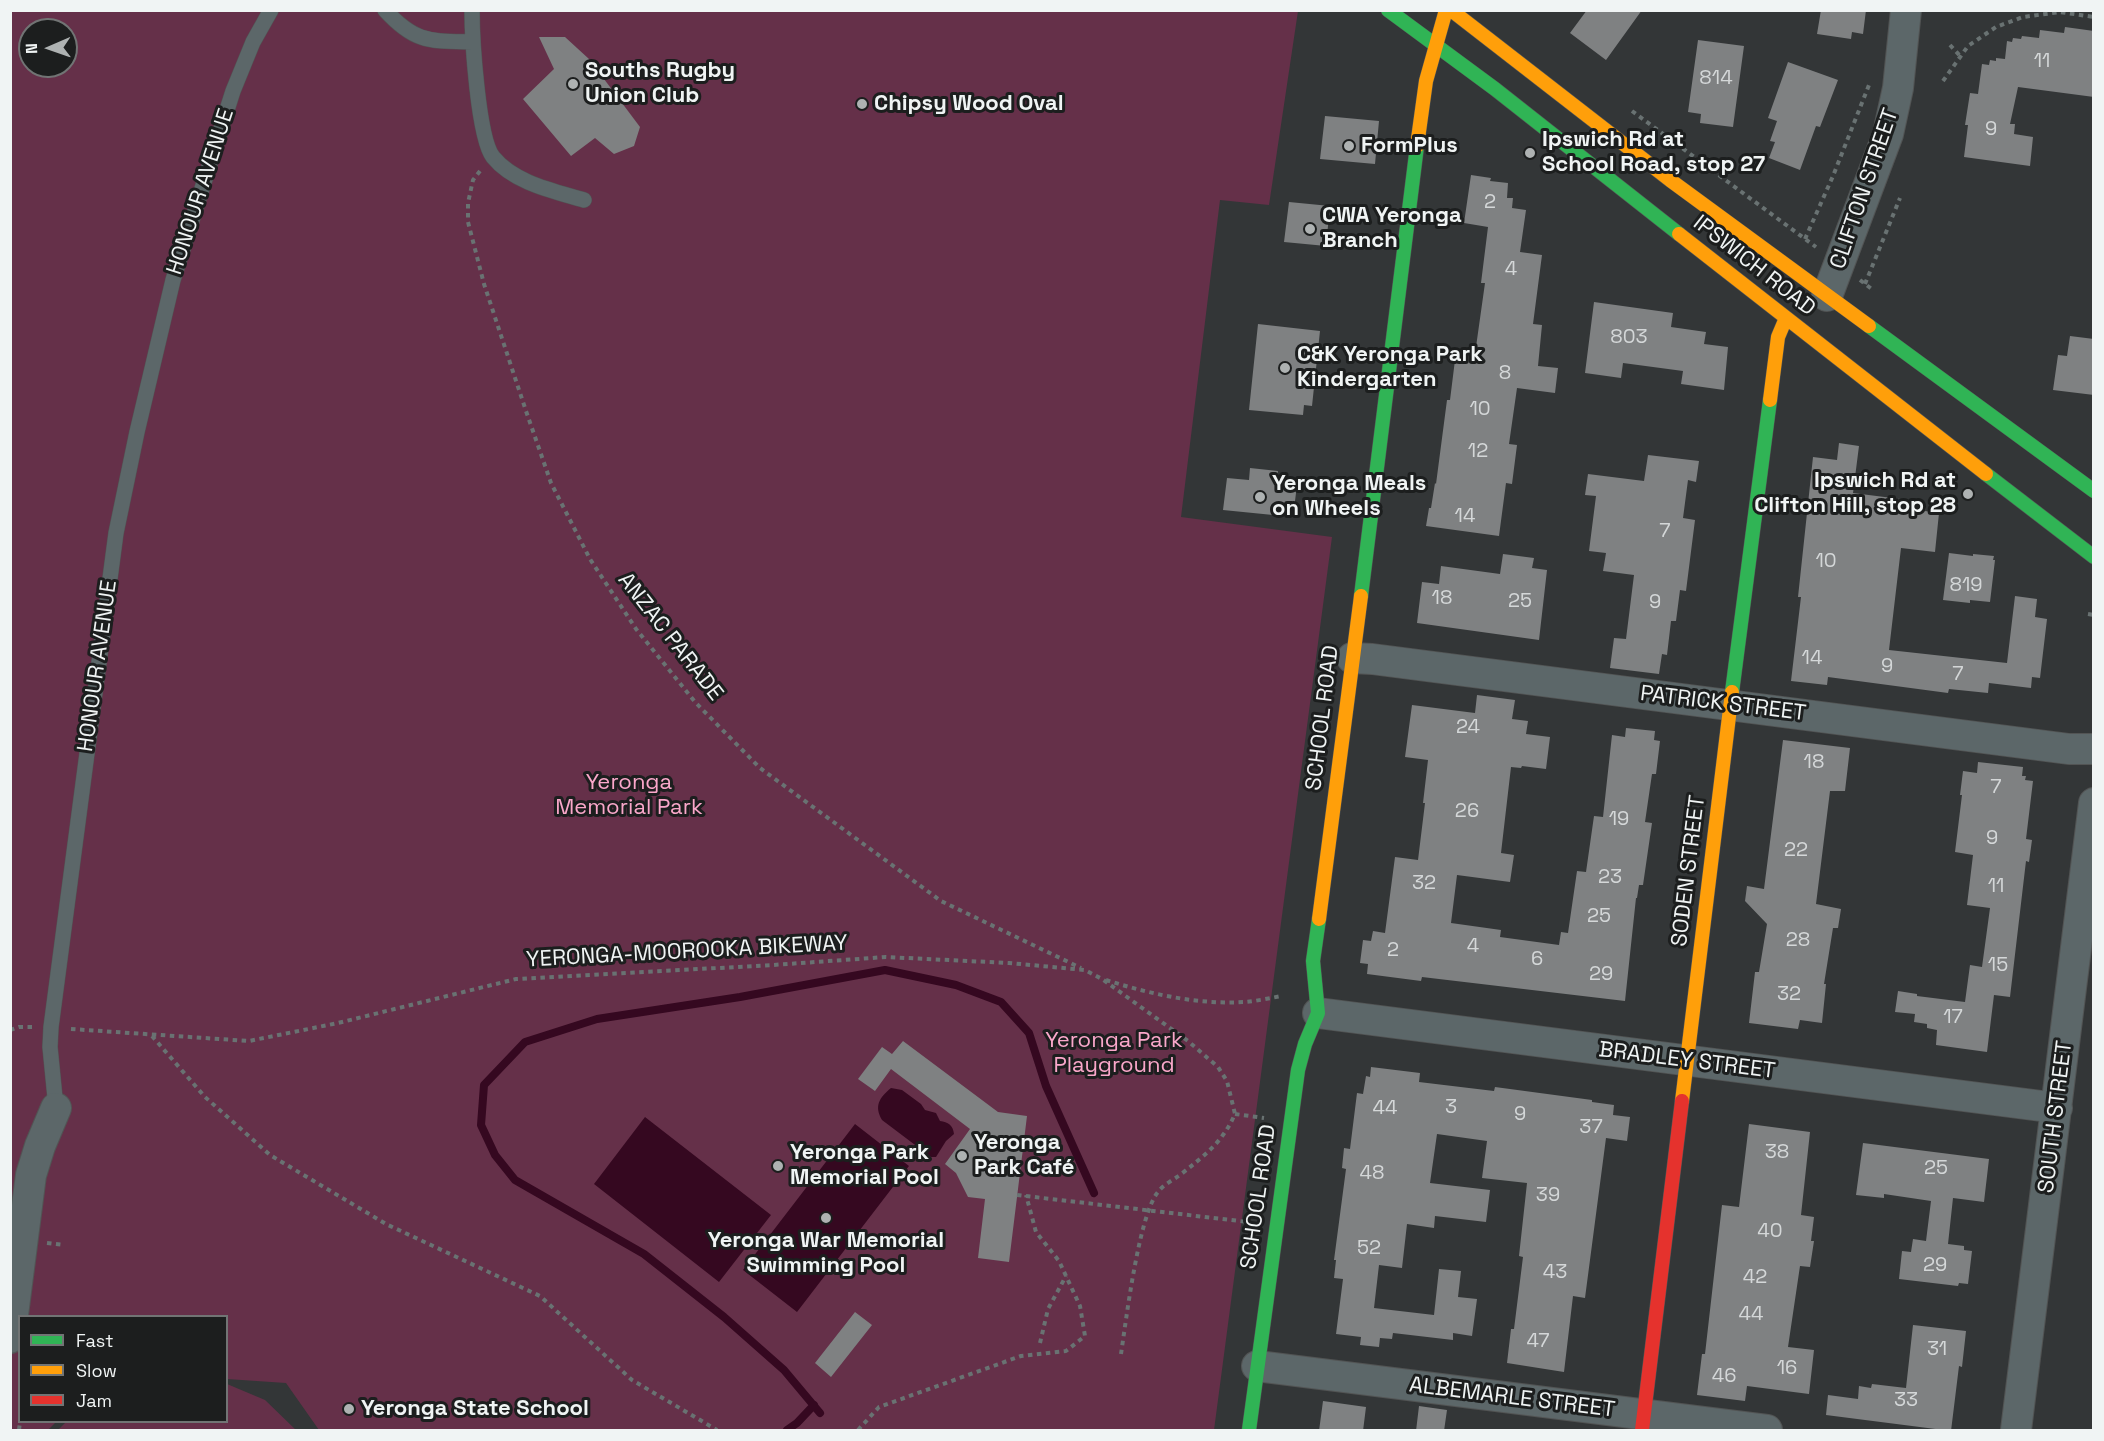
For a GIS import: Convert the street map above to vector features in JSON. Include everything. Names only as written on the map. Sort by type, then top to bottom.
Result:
[{"type":"main road","name":"IPSWICH ROAD","points":[[1388,10],[1495,89],[2094,557]]},
{"type":"main road","name":"IPSWICH ROAD","points":[[1449,10],[1652,167],[2094,491]]},
{"type":"main road","name":"SCHOOL ROAD","points":[[1250,1431],[1298,1070],[1305,1044],[1318,1013],[1313,961],[1425,91],[1449,10]]},
{"type":"main road","name":"SODEN STREET","points":[[1643,1422],[1730,705],[1778,337],[1786,318]]},
{"type":"street","name":"CLIFTON STREET","points":[[1827,296],[1888,134],[1894,112],[1906,10]]},
{"type":"street","name":"PATRICK STREET","points":[[1352,658],[2069,749],[2094,749]]},
{"type":"street","name":"SOUTH STREET","points":[[2016,1431],[2094,803]]},
{"type":"street","name":"BRADLEY STREET","points":[[1318,1013],[2057,1108]]},
{"type":"street","name":"HONOUR AVENUE","points":[[10,1338],[31,1175],[56,1108]]},
{"type":"street","name":"ALBEMARLE STREET","points":[[1257,1366],[1643,1422],[1767,1431]]},
{"type":"lane","name":"HONOUR AVENUE","points":[[56,1108],[51,1027],[116,533],[137,432],[180,258],[233,91],[253,42],[271,10]]},
{"type":"lane","points":[[385,10],[413,36],[426,40],[472,42]]},
{"type":"lane","points":[[472,10],[472,42],[486,141],[492,156],[523,179],[584,200]]},
{"type":"path","points":[[1944,81],[1968,46],[1996,27],[2023,17],[2060,12],[2094,17]]},
{"type":"path","points":[[1950,45],[1961,57]]},
{"type":"path","points":[[1805,239],[1871,80]]},
{"type":"path","points":[[1627,107],[1816,247]]},
{"type":"path","name":"ANZAC PARADE","points":[[492,156],[473,180],[468,203],[468,222],[484,284],[552,483],[590,560],[636,628],[695,702],[760,768],[941,902],[1085,970]]},
{"type":"path","points":[[1865,284],[1900,198]]},
{"type":"path","points":[[2088,614],[2094,615]]},
{"type":"path","name":"YERONGA-MOOROOKA BIKEWAY","points":[[51,1027],[151,1036],[249,1041],[338,1023],[516,978],[886,957],[1009,963],[1085,970],[1102,979],[1188,1041],[1218,1066],[1227,1081],[1235,1114]]},
{"type":"path","points":[[1102,979],[1178,999],[1245,1002],[1282,996]]},
{"type":"path","points":[[151,1036],[205,1097],[270,1155],[386,1224],[540,1296],[632,1380],[717,1431]]},
{"type":"path","points":[[1121,1354],[1136,1264],[1148,1211],[1158,1192],[1206,1155],[1226,1133],[1235,1114],[1266,1119]]},
{"type":"path","points":[[1017,1195],[1252,1223]]},
{"type":"path","points":[[858,1431],[879,1407],[1021,1356],[1066,1351],[1084,1336],[1080,1306],[1059,1261],[1036,1232],[1026,1195]]},
{"type":"path","points":[[1040,1343],[1048,1309],[1066,1276]]},
{"type":"green space","name":"Yeronga Memorial Park","points":[[11,11],[1298,11],[1269,205],[1220,200],[1181,517],[1332,537],[1214,1430],[319,1430],[286,1383],[228,1379],[228,1315],[18,1315],[18,1423],[55,1423],[48,1430],[11,1430]]},
{"type":"green space","points":[[228,1384],[265,1400],[296,1430],[58,1430],[65,1423],[228,1423]]},
{"type":"shaded area","points":[[891,1088],[902,1090],[921,1104],[925,1110],[936,1113],[940,1121],[951,1126],[954,1134],[946,1141],[936,1157],[931,1157],[882,1120],[878,1110],[879,1102]]},
{"type":"shaded area","points":[[645,1117],[771,1215],[719,1282],[594,1184]]},
{"type":"shaded area","name":"Yeronga War Memorial Swimming Pool","points":[[855,1124],[909,1166],[797,1312],[743,1270]]},
{"type":"building","points":[[1587,10],[1642,10],[1606,60],[1570,33]]},
{"type":"building","points":[[1821,10],[1866,10],[1863,34],[1852,32],[1851,39],[1817,34]]},
{"type":"building","points":[[2065,27],[2094,31],[2094,97],[2018,87],[2010,124],[2015,124],[2014,134],[2033,137],[2030,166],[1964,157],[1968,125],[1965,125],[1970,93],[1978,94],[1982,64],[1989,65],[1990,60],[1996,61],[1996,58],[2005,59],[2007,41],[2012,42],[2013,38],[2021,39],[2022,36],[2039,38],[2040,30],[2064,33]]},
{"type":"building","name":"Souths Rugby Union Club","points":[[539,37],[565,37],[589,59],[640,127],[634,146],[614,154],[595,138],[571,156],[523,99],[554,69]]},
{"type":"building","points":[[1698,40],[1744,46],[1733,127],[1700,123],[1701,114],[1688,112]]},
{"type":"building","points":[[1788,62],[1838,80],[1820,127],[1816,126],[1800,170],[1769,158],[1775,142],[1770,141],[1777,121],[1768,118]]},
{"type":"building","name":"FormPlus","points":[[1325,116],[1379,121],[1375,164],[1320,159]]},
{"type":"building","points":[[1471,175],[1491,178],[1490,181],[1508,183],[1507,198],[1513,198],[1512,208],[1526,210],[1520,252],[1542,255],[1533,324],[1542,325],[1538,366],[1558,368],[1555,393],[1517,388],[1509,444],[1517,445],[1512,484],[1506,483],[1499,536],[1426,526],[1436,484],[1456,352],[1475,354],[1485,283],[1481,283],[1488,227],[1464,223]]},
{"type":"building","name":"CWA Yeronga Branch","points":[[1289,202],[1330,206],[1326,246],[1284,242]]},
{"type":"building","points":[[1594,302],[1673,313],[1671,327],[1706,332],[1704,344],[1728,347],[1724,390],[1681,384],[1683,371],[1623,363],[1621,378],[1585,373]]},
{"type":"building","name":"C&K Yeronga Park Kindergarten","points":[[1258,324],[1320,331],[1312,406],[1304,405],[1303,415],[1249,410]]},
{"type":"building","points":[[2070,336],[2094,339],[2094,395],[2053,390],[2058,355],[2067,356]]},
{"type":"building","points":[[1839,443],[1859,446],[1853,493],[1908,500],[1907,505],[1926,507],[1925,511],[1939,513],[1935,552],[1901,548],[1889,650],[2007,663],[2015,596],[2037,599],[2035,617],[2047,619],[2040,678],[2032,677],[2031,688],[1989,683],[1988,693],[1949,689],[1948,693],[1828,677],[1827,685],[1791,681],[1813,457],[1837,460]]},
{"type":"building","points":[[1648,455],[1699,461],[1696,482],[1688,480],[1683,518],[1695,520],[1686,591],[1680,590],[1676,621],[1671,621],[1667,655],[1662,654],[1659,674],[1610,668],[1614,638],[1626,639],[1634,575],[1603,571],[1606,553],[1589,551],[1596,496],[1585,495],[1588,474],[1644,481]]},
{"type":"building","name":"Yeronga Meals on Wheels","points":[[1250,468],[1278,471],[1276,483],[1297,485],[1293,517],[1223,510],[1227,478],[1249,480]]},
{"type":"building","points":[[1949,553],[1994,556],[1990,602],[1970,600],[1970,603],[1943,600]]},
{"type":"building","points":[[1503,554],[1534,558],[1532,568],[1547,570],[1539,640],[1417,623],[1422,582],[1439,584],[1441,566],[1500,574]]},
{"type":"building","points":[[1477,695],[1515,700],[1512,719],[1528,721],[1526,734],[1550,737],[1546,769],[1511,767],[1501,853],[1514,855],[1510,882],[1457,875],[1451,923],[1501,930],[1500,937],[1559,945],[1561,932],[1568,933],[1577,871],[1586,872],[1594,816],[1603,817],[1612,735],[1625,737],[1626,728],[1655,731],[1654,740],[1660,741],[1656,774],[1652,774],[1645,822],[1652,823],[1643,885],[1639,885],[1636,898],[1625,1001],[1422,977],[1421,981],[1367,974],[1368,964],[1360,963],[1363,940],[1371,941],[1373,931],[1385,933],[1395,857],[1418,860],[1428,760],[1405,757],[1412,705],[1475,713]]},
{"type":"building","points":[[1783,740],[1850,748],[1845,791],[1830,791],[1816,904],[1841,909],[1838,928],[1833,928],[1824,984],[1826,984],[1822,1023],[1800,1020],[1798,1029],[1749,1023],[1755,972],[1759,972],[1767,924],[1745,901],[1747,886],[1764,889]]},
{"type":"building","points":[[1978,762],[2023,767],[2022,776],[2026,776],[2025,780],[2033,781],[2026,839],[2032,840],[2029,862],[2026,861],[2010,997],[1994,995],[1987,1052],[1936,1045],[1937,1030],[1927,1028],[1927,1024],[1914,1022],[1915,1014],[1895,1012],[1898,991],[1917,994],[1917,996],[1965,1002],[1970,965],[1982,967],[1990,908],[1967,905],[1973,855],[1955,852],[1963,771],[1977,773]]},
{"type":"building","points":[[903,1041],[998,1112],[1027,1116],[1009,1262],[978,1258],[985,1199],[968,1197],[956,1173],[945,1164],[970,1129],[891,1069],[875,1091],[858,1079],[882,1047],[892,1054]]},
{"type":"building","points":[[1371,1067],[1420,1073],[1419,1082],[1494,1091],[1495,1087],[1592,1100],[1592,1102],[1614,1105],[1613,1115],[1630,1117],[1627,1141],[1606,1138],[1585,1298],[1573,1296],[1564,1372],[1507,1363],[1511,1329],[1514,1329],[1523,1257],[1519,1256],[1527,1183],[1482,1178],[1487,1141],[1437,1134],[1430,1183],[1490,1190],[1486,1222],[1435,1216],[1434,1228],[1407,1224],[1402,1268],[1379,1265],[1374,1308],[1434,1315],[1439,1269],[1461,1271],[1458,1297],[1477,1299],[1472,1336],[1453,1333],[1453,1340],[1393,1333],[1392,1339],[1380,1338],[1379,1347],[1360,1345],[1361,1337],[1336,1334],[1343,1279],[1334,1278],[1336,1260],[1334,1260],[1346,1169],[1342,1168],[1344,1148],[1350,1149],[1357,1093],[1363,1094],[1366,1076],[1370,1077]]},
{"type":"building","points":[[1749,1124],[1810,1132],[1801,1215],[1814,1217],[1811,1241],[1814,1241],[1810,1267],[1800,1266],[1788,1347],[1814,1350],[1809,1394],[1747,1386],[1745,1401],[1697,1395],[1702,1354],[1705,1354],[1722,1205],[1739,1207]]},
{"type":"building","points":[[1863,1143],[1989,1159],[1984,1202],[1953,1198],[1948,1244],[1964,1246],[1964,1250],[1972,1251],[1968,1284],[1959,1283],[1958,1286],[1899,1279],[1902,1251],[1911,1252],[1913,1239],[1926,1241],[1931,1201],[1884,1194],[1884,1198],[1856,1195]]},
{"type":"building","points":[[855,1312],[872,1325],[831,1377],[815,1363]]},
{"type":"building","points":[[1913,1325],[1966,1331],[1951,1431],[1826,1415],[1828,1395],[1858,1399],[1859,1386],[1871,1388],[1872,1384],[1906,1388]]},
{"type":"building","points":[[1323,1401],[1366,1407],[1363,1431],[1319,1431]]},
{"type":"building","points":[[1419,1406],[1447,1410],[1444,1431],[1416,1431]]},
{"type":"waterway","points":[[820,1413],[784,1370],[724,1317],[644,1254],[515,1180],[495,1155],[481,1125],[484,1085],[525,1042],[597,1019],[740,997],[885,970],[956,985],[1001,1002],[1029,1033],[1046,1086],[1094,1193]]},
{"type":"waterway","points":[[787,1430],[814,1405]]},
{"type":"traffic: fast","points":[[1388,10],[1495,89],[1679,234]]},
{"type":"traffic: fast","points":[[1361,596],[1417,146]]},
{"type":"traffic: fast","points":[[1869,326],[2094,491]]},
{"type":"traffic: fast","points":[[1732,692],[1770,400]]},
{"type":"traffic: fast","points":[[1986,474],[2094,557]]},
{"type":"traffic: fast","points":[[1249,1430],[1298,1070],[1305,1044],[1318,1013],[1313,961],[1319,919]]},
{"type":"traffic: slow","points":[[1417,146],[1426,81],[1446,10]]},
{"type":"traffic: slow","points":[[1451,10],[1670,180],[1869,326]]},
{"type":"traffic: slow","points":[[1679,234],[1986,474]]},
{"type":"traffic: slow","points":[[1770,400],[1778,337],[1786,318]]},
{"type":"traffic: slow","points":[[1319,919],[1361,596]]},
{"type":"traffic: slow","points":[[1682,1101],[1732,692]]},
{"type":"traffic: jam","points":[[1642,1430],[1682,1101]]},
{"type":"place","name":"Souths Rugby Union Club","points":[[573,84]]},
{"type":"place","name":"Chipsy Wood Oval","points":[[862,104]]},
{"type":"place","name":"FormPlus","points":[[1349,146]]},
{"type":"place","name":"Ipswich Rd at School Road, stop 27","points":[[1530,153]]},
{"type":"place","name":"CWA Yeronga Branch","points":[[1310,229]]},
{"type":"place","name":"C&K Yeronga Park Kindergarten","points":[[1285,368]]},
{"type":"place","name":"Ipswich Rd at Clifton Hill, stop 28","points":[[1968,494]]},
{"type":"place","name":"Yeronga Meals on Wheels","points":[[1260,497]]},
{"type":"place","name":"Yeronga Park Café","points":[[962,1156]]},
{"type":"place","name":"Yeronga Park Memorial Pool","points":[[778,1166]]},
{"type":"place","name":"Yeronga War Memorial Swimming Pool","points":[[826,1218]]},
{"type":"place","name":"Yeronga State School","points":[[349,1409]]},
{"type":"park label","name":"Yeronga Park Playground","points":[[1114,1054]]}]
